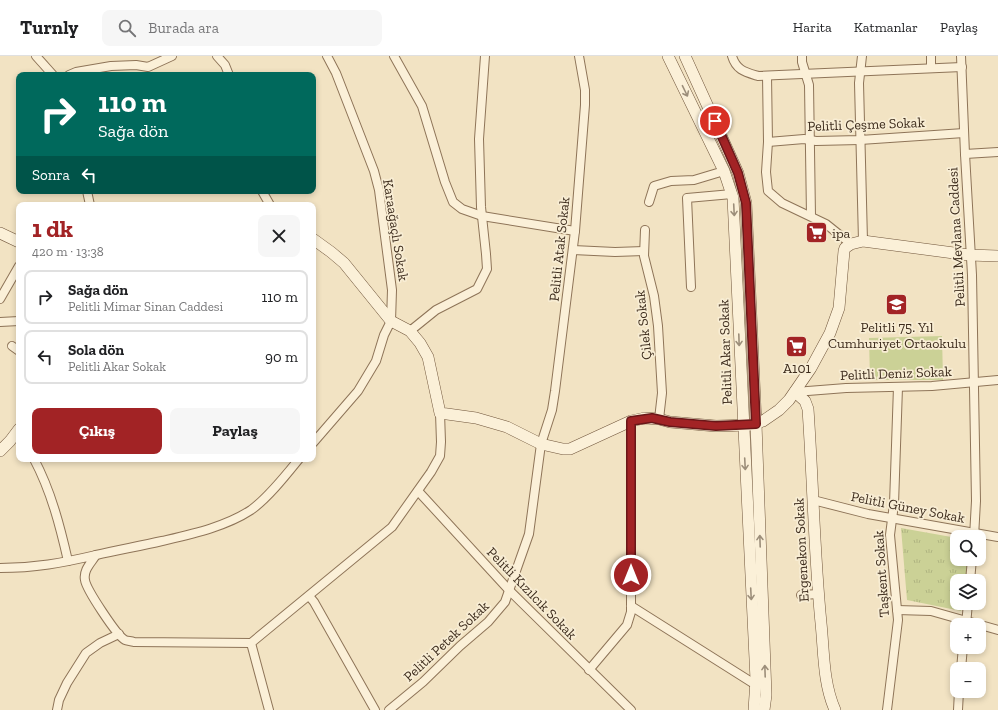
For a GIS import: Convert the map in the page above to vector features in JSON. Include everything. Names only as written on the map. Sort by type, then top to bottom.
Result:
[{"type":"main road","name":"Pelitli Akar Sokak","points":[[668,56],[724,171],[732,194],[734,209],[756,685],[754,710]]},
{"type":"main road","name":"Pelitli Akar Sokak","points":[[685,56],[738,173],[746,203],[766,695],[764,710]]},
{"type":"main road","points":[[0,233],[16,241]]},
{"type":"main road","points":[[316,241],[332,252],[344,263],[391,321],[410,331],[420,343],[428,356],[440,413],[476,418],[506,427],[541,444],[555,448],[570,449],[631,421],[645,418],[716,426],[756,424],[763,421],[785,405],[811,368],[830,333],[837,316],[844,251],[851,244],[863,241],[971,255],[998,256]]},
{"type":"main road","name":"Ergenekon Sokak","points":[[794,392],[805,401],[808,409],[818,594],[826,679],[830,699],[835,710]]},
{"type":"main road","points":[[0,451],[16,433]]},
{"type":"street","points":[[36,56],[50,72]]},
{"type":"street","points":[[76,72],[111,66],[136,65],[148,67],[172,56]]},
{"type":"street","points":[[217,56],[225,65],[228,72]]},
{"type":"street","name":"Karaağaçlı Sokak","points":[[327,56],[336,73],[374,171],[379,190],[392,290],[391,321]]},
{"type":"street","points":[[394,56],[422,106],[445,182],[453,202],[462,209],[482,216],[575,231]]},
{"type":"street","points":[[410,331],[436,310],[477,289],[486,269],[479,139],[485,56]]},
{"type":"street","name":"Pelitli Atak Sokak","points":[[541,444],[552,410],[575,231],[585,106],[585,90],[579,56]]},
{"type":"street","points":[[802,56],[802,62],[809,85],[811,216]]},
{"type":"street","points":[[862,56],[859,83],[863,241]]},
{"type":"street","points":[[931,56],[931,68]]},
{"type":"street","name":"Pelitli Mevlana Caddesi","points":[[962,56],[964,133],[971,255],[976,501],[974,530]]},
{"type":"street","points":[[733,60],[741,70],[758,76],[962,67]]},
{"type":"street","points":[[767,76],[768,142],[766,172],[768,191],[782,203],[826,224],[851,244]]},
{"type":"street","name":"Pelitli Çeşme Sokak","points":[[768,142],[804,139],[860,140],[964,133]]},
{"type":"street","points":[[965,154],[998,152]]},
{"type":"street","points":[[649,202],[654,186],[671,181],[694,180],[724,171]]},
{"type":"street","points":[[691,287],[688,198],[732,194]]},
{"type":"street","name":"Çilek Sokak","points":[[646,230],[644,256],[654,296],[658,326],[662,393],[660,419]]},
{"type":"street","points":[[573,250],[615,252],[644,251]]},
{"type":"street","points":[[0,299],[16,271]]},
{"type":"street","points":[[0,322],[16,321]]},
{"type":"street","points":[[316,440],[358,391],[376,361],[384,335],[391,321]]},
{"type":"street","points":[[12,346],[16,349]]},
{"type":"street","name":"Pelitli Deniz Sokak","points":[[794,392],[846,388],[974,383],[998,380]]},
{"type":"street","name":"Taşkent Sokak","points":[[887,710],[898,620],[890,542],[894,504],[898,387]]},
{"type":"street","points":[[96,555],[85,570],[84,580],[89,592],[124,639],[134,642],[251,643],[392,527],[431,472],[440,456],[440,413]]},
{"type":"street","points":[[589,670],[627,624],[631,612],[631,421]]},
{"type":"street","name":"Pelitli Petek Sokak","points":[[389,710],[423,682],[460,646],[488,622],[505,602],[530,534],[541,444]]},
{"type":"street","points":[[36,462],[44,479],[59,521],[68,562]]},
{"type":"street","points":[[0,568],[27,568],[68,562],[213,528],[251,510],[296,462]]},
{"type":"street","name":"Pelitli Kızılcık Sokak","points":[[418,491],[509,590],[629,709]]},
{"type":"street","name":"Pelitli Güney Sokak","points":[[813,500],[868,514],[950,530]]},
{"type":"street","name":"Pelitli Güney Sokak","points":[[986,536],[998,537]]},
{"type":"street","points":[[801,595],[818,594]]},
{"type":"street","points":[[309,596],[314,602],[375,710]]},
{"type":"street","points":[[631,606],[756,685]]},
{"type":"street","points":[[897,610],[931,611],[951,618]]},
{"type":"street","points":[[986,627],[998,630]]},
{"type":"street","points":[[57,710],[59,700],[67,683],[86,653],[100,643],[119,634]]},
{"type":"street","points":[[251,643],[269,710]]},
{"type":"street","points":[[958,710],[959,698]]},
{"type":"green space","points":[[942,336],[943,380],[870,380],[869,338]]},
{"type":"green space","points":[[901,528],[950,537],[950,566],[967,566],[966,574],[950,574],[950,609],[907,600]]},
{"type":"place","name":"ipa","points":[[816,233]]},
{"type":"place","name":"Pelitli 75. Yıl Cumhuriyet Ortaokulu","points":[[897,305]]},
{"type":"place","name":"A101","points":[[797,346]]},
{"type":"route","points":[[631,575],[631,421],[652,418],[670,422],[716,426],[756,424],[746,203],[742,183],[715,121]]}]
